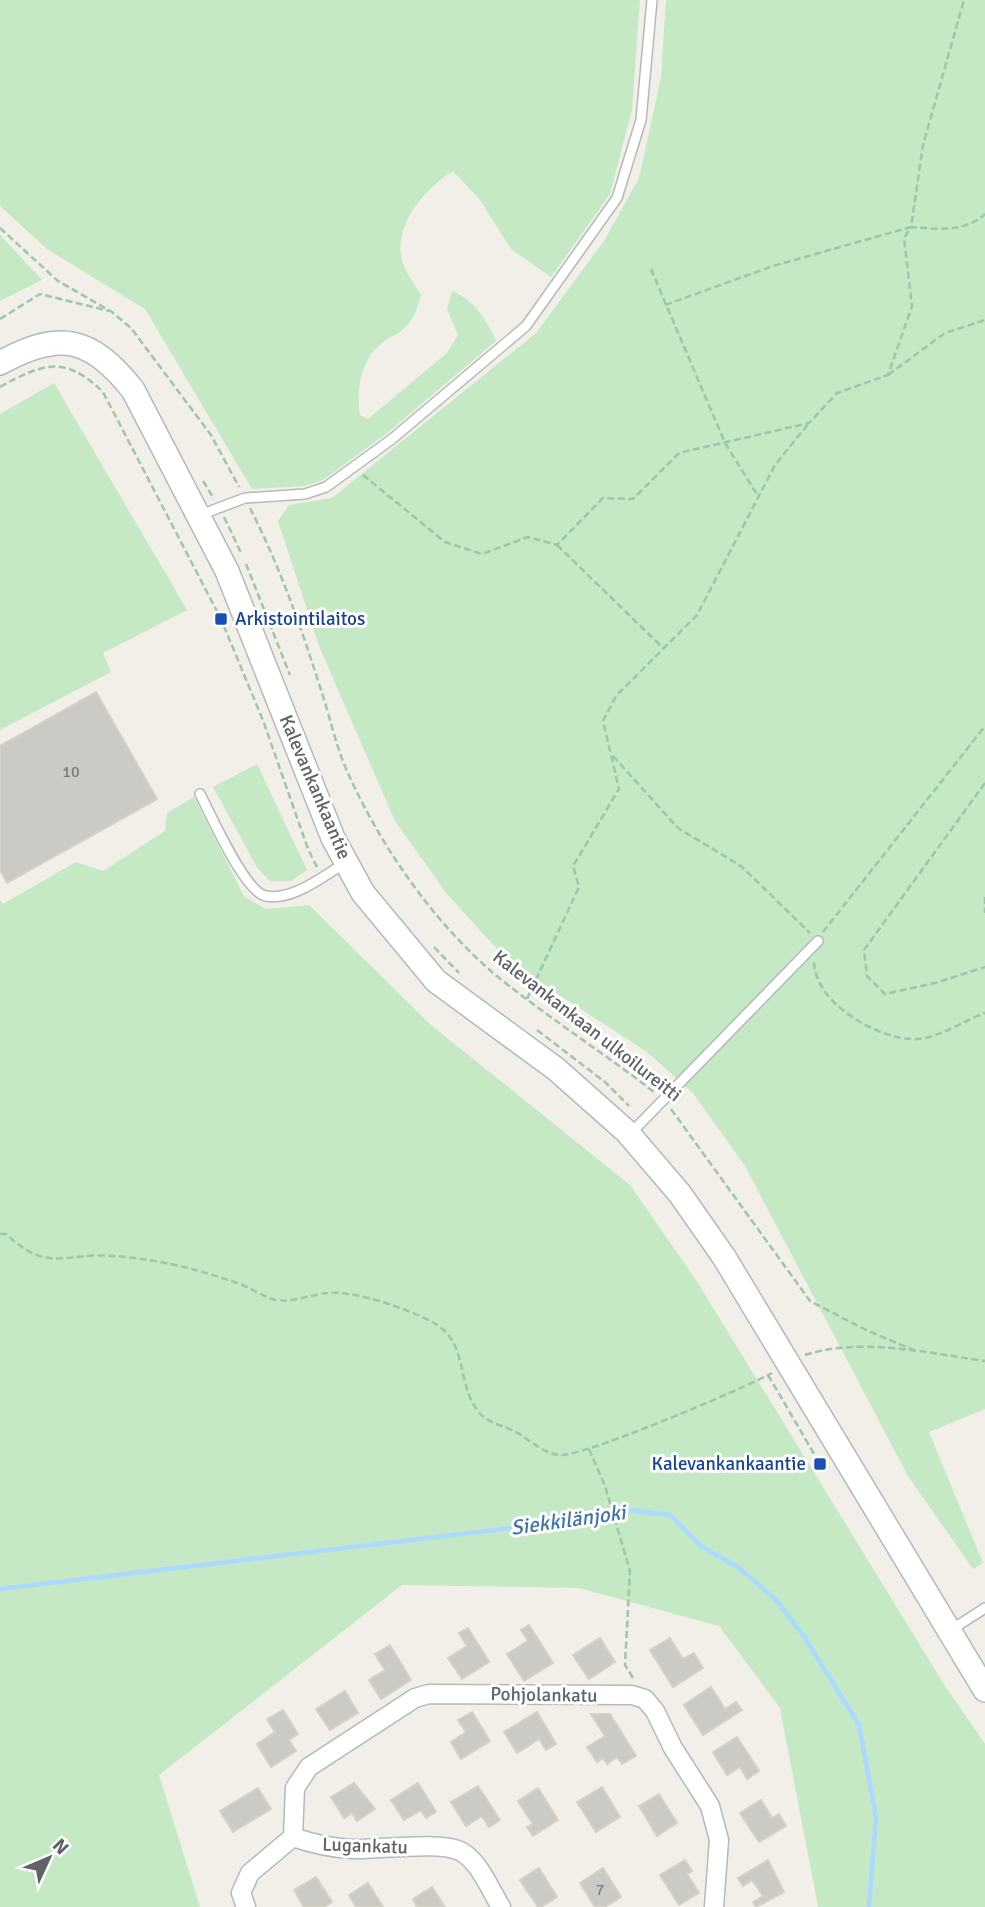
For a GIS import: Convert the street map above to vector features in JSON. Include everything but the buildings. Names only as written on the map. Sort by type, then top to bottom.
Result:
[{"type":"street","name":"Kalevankankaantie","points":[[0,363],[18,353],[58,342],[86,346],[114,366],[133,390],[209,511],[333,838],[362,892],[436,981],[636,1128],[655,1163],[705,1228],[796,1359],[948,1631],[985,1690]]},
{"type":"street","name":"Pohjolankatu","points":[[293,1837],[296,1788],[309,1767],[415,1698],[429,1695],[632,1695],[645,1699]]},
{"type":"street","points":[[645,1699],[710,1805],[716,1821],[719,1840],[714,1907]]},
{"type":"street","name":"Lugankatu","points":[[246,1907],[241,1894],[250,1873],[293,1837],[318,1846],[351,1849],[442,1847],[460,1851],[474,1864],[501,1907]]},
{"type":"lane","points":[[209,511],[245,498],[305,494],[326,488],[355,468],[526,326],[617,198],[641,120],[652,0]]},
{"type":"lane","points":[[200,794],[250,887],[265,897],[290,894],[346,862]]},
{"type":"lane","points":[[636,1128],[818,941]]},
{"type":"lane","points":[[948,1631],[985,1608]]},
{"type":"path","points":[[888,375],[912,306],[904,239],[911,227],[923,145],[964,0]]},
{"type":"path","points":[[665,305],[774,266],[911,227],[950,230],[978,221],[985,214]]},
{"type":"path","name":"Kalevankankaan ulkoilureitti","points":[[0,228],[58,281],[112,312],[152,354],[211,435],[275,556],[346,769],[371,820],[432,909],[490,970],[663,1100],[685,1124],[749,1220],[810,1301],[866,1330],[918,1352]]},
{"type":"path","points":[[652,269],[725,443],[758,496]]},
{"type":"path","points":[[0,319],[40,294],[112,312]]},
{"type":"path","points":[[527,999],[579,887],[573,866],[619,789],[603,721],[616,696],[697,615],[775,465],[837,393],[888,375],[945,334],[985,320]]},
{"type":"path","points":[[0,387],[25,373],[53,365],[69,367],[86,376],[103,392],[221,619],[264,723],[308,849],[323,877]]},
{"type":"path","points":[[558,545],[603,498],[632,499],[679,453],[809,423]]},
{"type":"path","points":[[355,468],[445,542],[482,554],[528,537],[558,545],[664,649]]},
{"type":"path","points":[[202,479],[209,511],[256,586],[292,680]]},
{"type":"path","points":[[985,726],[958,756],[912,822],[818,941],[814,966],[831,1000],[846,1014],[888,1034],[913,1040],[929,1037],[985,1013]]},
{"type":"path","points":[[610,754],[678,828],[741,866],[818,941]]},
{"type":"path","points":[[985,783],[864,950],[867,976],[885,994],[935,984],[985,967]]},
{"type":"path","points":[[985,897],[985,913]]},
{"type":"path","points":[[432,944],[468,980]]},
{"type":"path","points":[[530,1025],[605,1082],[636,1128]]},
{"type":"path","points":[[0,1234],[6,1234],[25,1251],[44,1260],[112,1255],[178,1264],[247,1286],[277,1300],[331,1293],[391,1305],[433,1322],[451,1334],[460,1356],[463,1379],[478,1411],[490,1421],[559,1455],[589,1448],[768,1376],[796,1359],[831,1346],[918,1352],[985,1361]]},
{"type":"path","points":[[796,1359],[811,1366]]},
{"type":"path","points":[[768,1376],[820,1464]]},
{"type":"path","points":[[589,1448],[606,1486],[630,1571],[625,1665],[645,1699]]},
{"type":"green space","points":[[0,0],[640,0],[632,110],[610,194],[551,277],[511,249],[480,200],[453,171],[432,187],[422,197],[407,221],[400,247],[403,265],[421,295],[405,328],[377,347],[366,362],[360,385],[360,415],[368,419],[447,353],[458,335],[447,309],[452,291],[467,300],[479,312],[496,341],[387,433],[323,480],[304,486],[252,489],[145,309],[47,249],[0,206]]},
{"type":"green space","points":[[666,0],[985,0],[985,1409],[929,1432],[983,1563],[973,1569],[908,1476],[745,1166],[693,1093],[647,1052],[510,963],[447,894],[395,821],[319,646],[278,521],[289,505],[332,498],[536,333],[604,241],[639,178],[661,77]]},
{"type":"green space","points":[[0,235],[42,280],[0,301]]},
{"type":"green space","points":[[54,383],[187,610],[103,653],[111,672],[0,730],[0,414]]},
{"type":"green space","points":[[257,764],[307,870],[291,881],[270,881],[258,869],[213,787]]},
{"type":"green space","points":[[194,797],[244,896],[265,909],[309,905],[431,1025],[630,1185],[696,1280],[945,1686],[985,1744],[985,1907],[818,1907],[780,1708],[719,1626],[579,1588],[402,1585],[159,1775],[200,1907],[0,1907],[0,900],[3,904],[76,862],[103,871],[165,831],[167,813]]},
{"type":"waterway","name":"Siekkilänjoki","points":[[0,1589],[545,1524],[627,1510],[670,1515],[702,1547],[738,1567],[775,1599],[803,1635],[859,1725],[876,1817],[869,1907]]},
{"type":"place","name":"Arkistointilaitos","points":[[221,619]]},
{"type":"place","name":"Kalevankankaantie","points":[[820,1464]]}]
